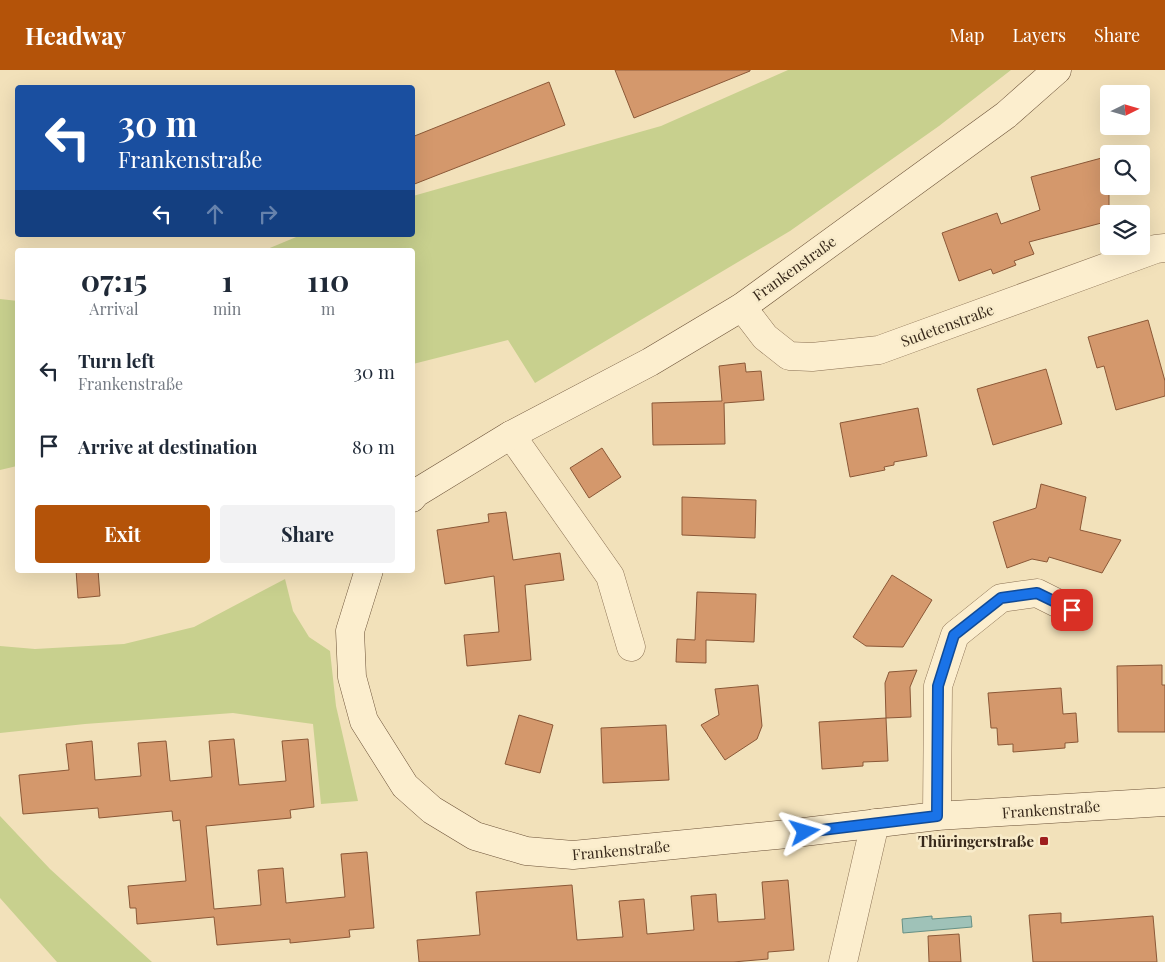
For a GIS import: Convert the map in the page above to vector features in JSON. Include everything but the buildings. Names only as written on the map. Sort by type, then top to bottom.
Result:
[{"type":"street","name":"Frankenstraße","points":[[415,494],[511,435],[650,362],[742,307],[1006,114],[1057,70]]},
{"type":"street","name":"Sudetenstraße","points":[[742,307],[765,337],[789,356],[812,357],[879,350],[1156,249],[1165,248]]},
{"type":"street","points":[[511,435],[610,576],[631,647]]},
{"type":"street","name":"Frankenstraße","points":[[368,573],[350,630],[352,677],[364,722],[405,786],[432,810],[475,836],[526,851],[573,856],[787,834],[937,816],[1165,802]]},
{"type":"street","points":[[937,816],[938,686],[954,635],[1001,598],[1037,593],[1072,610]]},
{"type":"street","points":[[843,962],[875,823]]},
{"type":"green space","points":[[788,70],[1011,70],[939,126],[790,231],[535,383],[508,340],[415,363],[415,248],[270,248],[296,237],[415,237],[415,195],[661,126]]},
{"type":"green space","points":[[0,299],[15,301],[15,466],[0,470]]},
{"type":"green space","points":[[285,579],[293,611],[309,637],[330,651],[336,706],[358,801],[321,804],[313,724],[233,713],[85,724],[0,733],[0,646],[35,649],[124,644],[194,627]]},
{"type":"green space","points":[[0,816],[50,869],[152,962],[57,962],[0,898]]},
{"type":"water","points":[[932,916],[932,919],[971,916],[972,927],[903,933],[902,919]]},
{"type":"place","name":"Thüringerstraße","points":[[1044,841]]},
{"type":"route","points":[[805,832],[937,816],[938,686],[954,635],[1001,598],[1037,593],[1072,610]]}]
